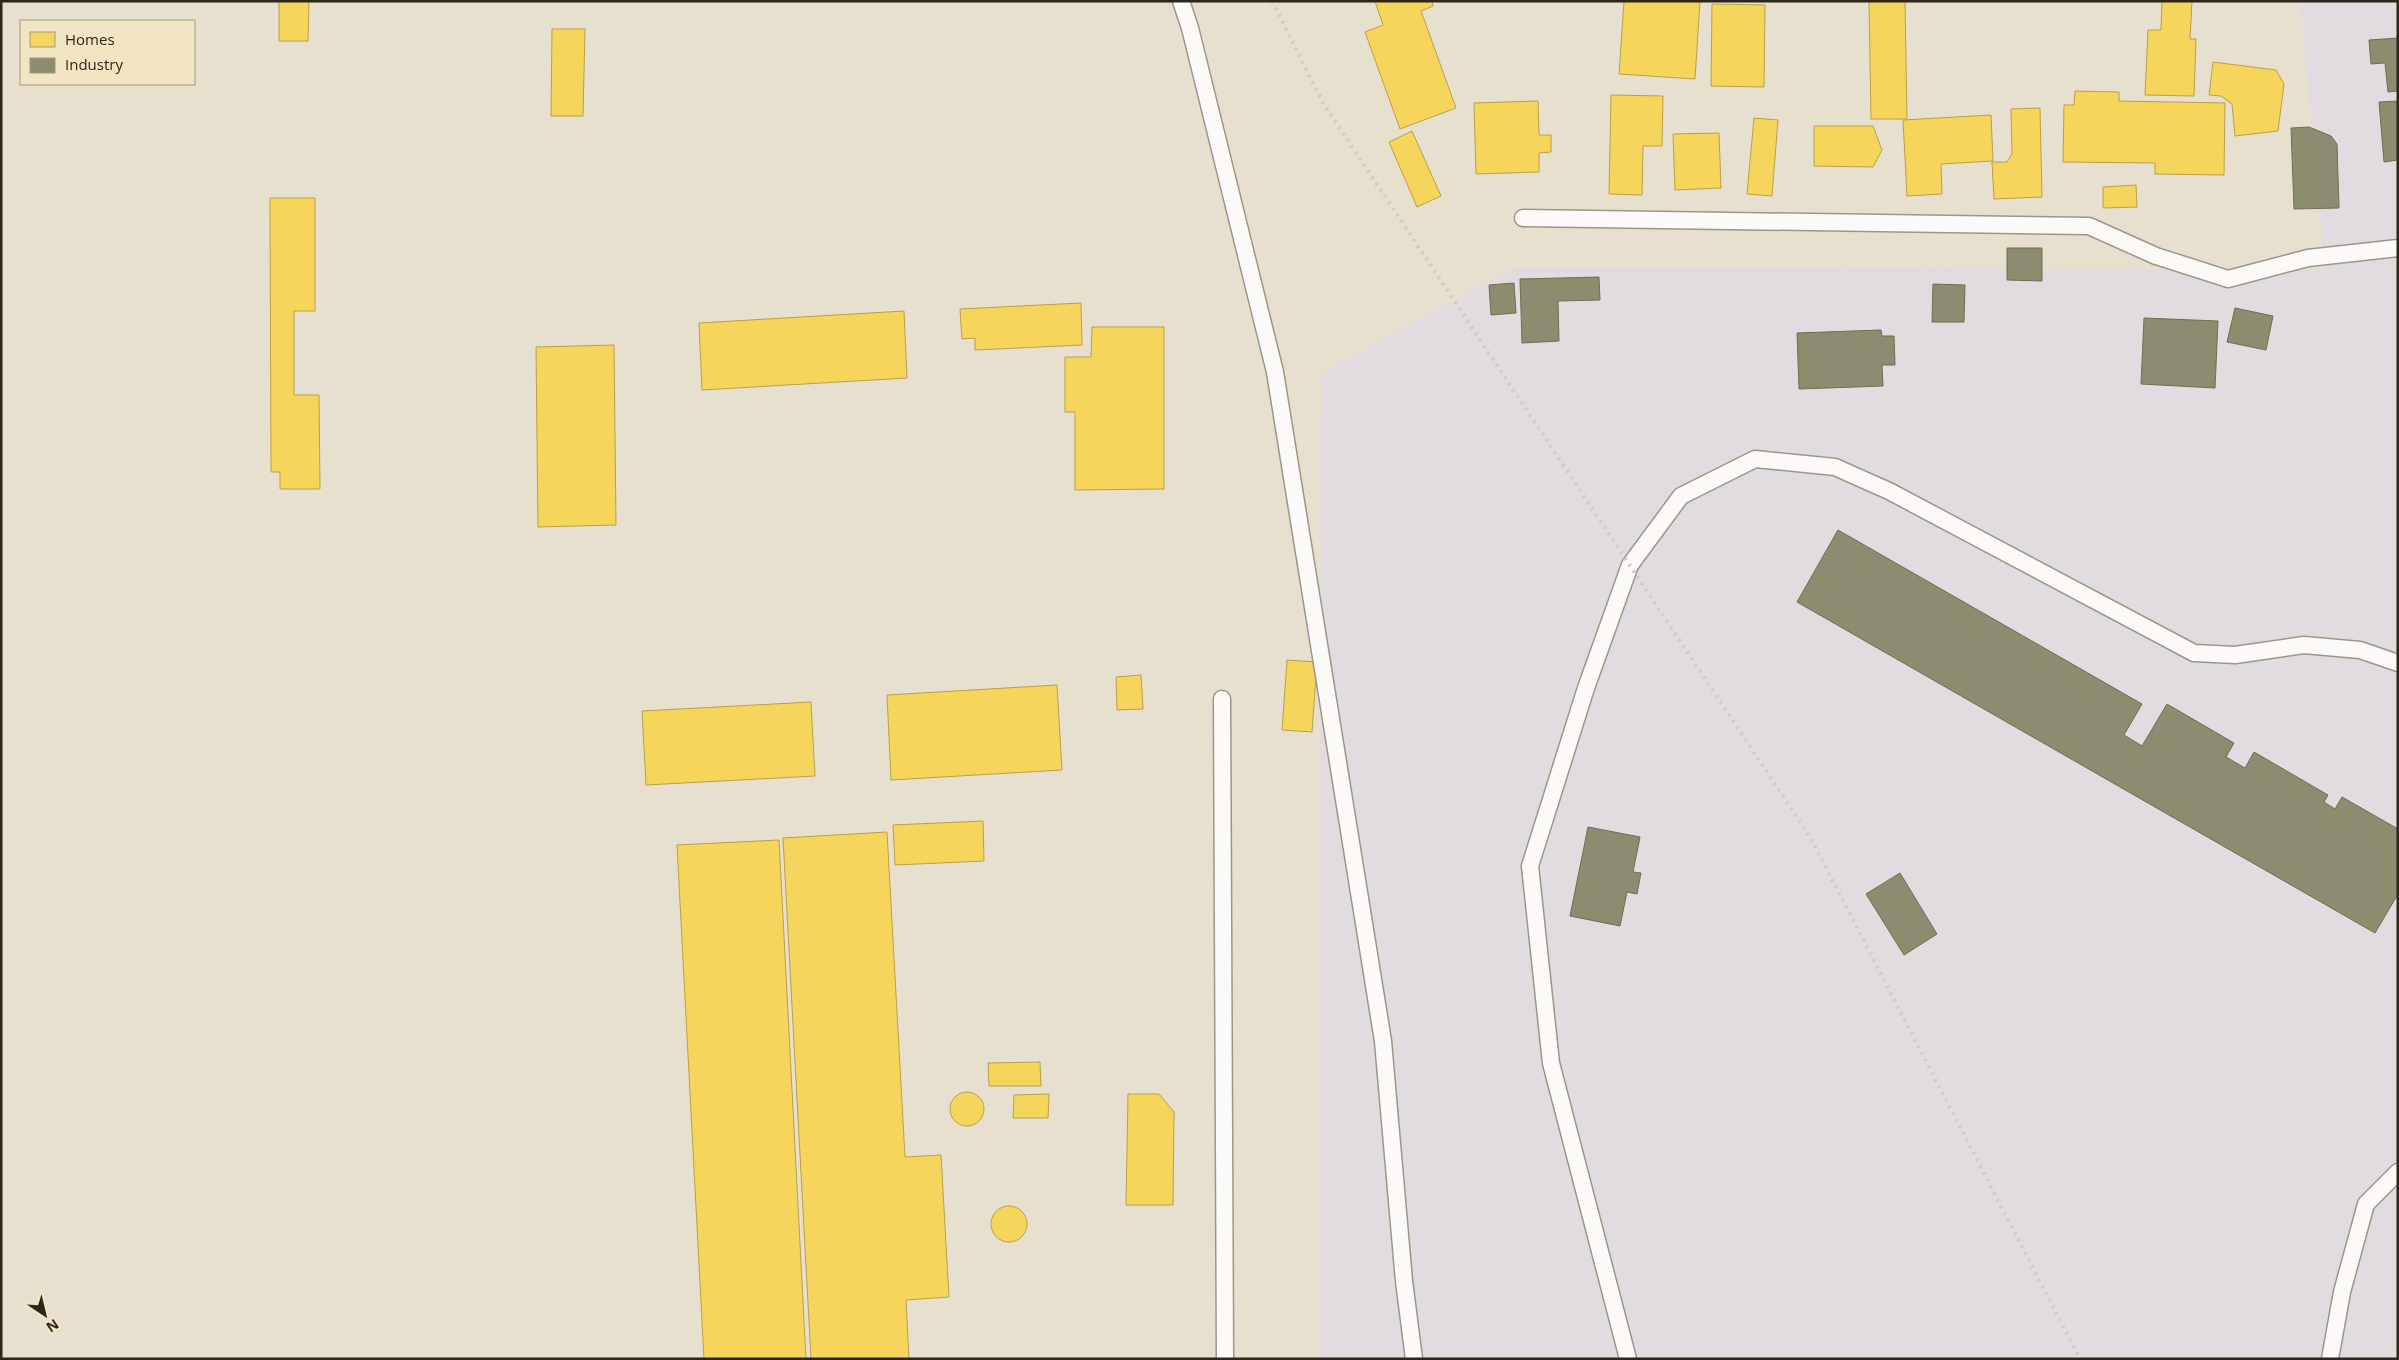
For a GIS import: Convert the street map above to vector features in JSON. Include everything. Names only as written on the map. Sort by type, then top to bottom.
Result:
[{"type":"lane","points":[[1180,1],[1190,28],[1274,372],[1383,1041],[1404,1281],[1414,1359]]},
{"type":"lane","points":[[1523,218],[2089,226],[2156,256],[2228,279],[2308,258],[2398,248]]},
{"type":"lane","points":[[1628,1359],[1551,1063],[1530,866],[1586,688],[1630,565],[1681,496],[1755,458],[1835,467],[1889,491],[2194,652],[2235,655],[2304,645],[2360,650],[2398,663]]},
{"type":"lane","points":[[1222,699],[1225,1359]]},
{"type":"lane","points":[[2330,1359],[2342,1292],[2366,1204],[2398,1172]]},
{"type":"shaded area","points":[[2300,1],[2398,1],[2398,1359],[1319,1359],[1321,374],[1513,268],[2325,269]]},
{"type":"building: Homes","points":[[279,1],[309,1],[308,41],[279,41]]},
{"type":"building: Homes","points":[[1375,1],[1432,1],[1433,6],[1421,11],[1456,108],[1400,129],[1365,32],[1383,25]]},
{"type":"building: Homes","points":[[1624,1],[1700,1],[1695,79],[1619,74]]},
{"type":"building: Homes","points":[[1869,1],[1905,1],[1907,119],[1871,119]]},
{"type":"building: Homes","points":[[2162,1],[2192,1],[2190,39],[2196,39],[2194,96],[2145,95],[2148,30],[2161,30]]},
{"type":"building: Homes","points":[[1712,4],[1765,5],[1764,87],[1711,86]]},
{"type":"building: Homes","points":[[552,29],[585,29],[583,116],[551,116]]},
{"type":"building: Homes","points":[[2213,62],[2276,70],[2284,84],[2278,131],[2235,136],[2232,104],[2221,96],[2209,95]]},
{"type":"building: Homes","points":[[2075,91],[2119,92],[2119,101],[2225,103],[2224,175],[2155,174],[2155,163],[2063,162],[2064,105],[2074,105]]},
{"type":"building: Homes","points":[[1611,95],[1663,96],[1662,146],[1643,146],[1642,195],[1609,194]]},
{"type":"building: Homes","points":[[1538,101],[1539,135],[1551,135],[1551,152],[1539,153],[1539,172],[1476,174],[1474,103]]},
{"type":"building: Homes","points":[[2040,108],[2042,197],[1994,199],[1992,162],[2007,162],[2012,154],[2011,109]]},
{"type":"building: Homes","points":[[1991,115],[1993,161],[1941,164],[1942,194],[1907,196],[1903,120]]},
{"type":"building: Homes","points":[[1754,118],[1778,120],[1772,196],[1747,194]]},
{"type":"building: Homes","points":[[1814,126],[1873,126],[1882,150],[1873,167],[1814,166]]},
{"type":"building: Homes","points":[[1412,131],[1441,196],[1417,207],[1389,142]]},
{"type":"building: Homes","points":[[1719,133],[1721,188],[1675,190],[1673,134]]},
{"type":"building: Homes","points":[[2136,185],[2137,207],[2103,208],[2103,187]]},
{"type":"building: Homes","points":[[270,198],[315,198],[315,311],[294,311],[294,395],[319,395],[320,489],[280,489],[280,472],[271,472]]},
{"type":"building: Homes","points":[[1081,303],[1082,345],[975,350],[975,338],[962,339],[960,309]]},
{"type":"building: Homes","points":[[904,311],[907,378],[702,390],[699,323]]},
{"type":"building: Homes","points":[[1092,327],[1164,327],[1164,489],[1075,490],[1075,412],[1065,412],[1065,357],[1091,357]]},
{"type":"building: Homes","points":[[614,345],[616,525],[538,527],[536,347]]},
{"type":"building: Homes","points":[[1287,660],[1317,662],[1312,732],[1282,730]]},
{"type":"building: Homes","points":[[1141,675],[1143,709],[1117,710],[1116,677]]},
{"type":"building: Homes","points":[[1057,685],[1062,770],[891,780],[887,695]]},
{"type":"building: Homes","points":[[811,702],[815,776],[646,785],[642,711]]},
{"type":"building: Homes","points":[[983,821],[984,861],[895,865],[893,825]]},
{"type":"building: Homes","points":[[887,832],[905,1157],[941,1155],[949,1297],[906,1300],[909,1359],[811,1359],[783,838]]},
{"type":"building: Homes","points":[[779,840],[806,1359],[704,1359],[677,845]]},
{"type":"building: Homes","points":[[1040,1062],[1041,1086],[989,1086],[988,1063]]},
{"type":"building: Homes","points":[[967,1092],[979,1097],[984,1109],[979,1121],[967,1126],[955,1121],[950,1109],[955,1097]]},
{"type":"building: Homes","points":[[1049,1094],[1048,1118],[1013,1118],[1014,1095]]},
{"type":"building: Homes","points":[[1128,1094],[1159,1094],[1174,1112],[1173,1205],[1126,1205]]},
{"type":"building: Homes","points":[[1009,1206],[1021,1212],[1027,1224],[1021,1236],[1009,1242],[997,1236],[991,1224],[997,1212]]},
{"type":"building: Industry","points":[[2398,38],[2398,91],[2388,92],[2385,63],[2371,64],[2369,40]]},
{"type":"building: Industry","points":[[2398,101],[2398,160],[2384,162],[2379,102]]},
{"type":"building: Industry","points":[[2309,127],[2331,136],[2337,144],[2339,208],[2294,209],[2291,128]]},
{"type":"building: Industry","points":[[2007,248],[2042,248],[2042,281],[2007,280]]},
{"type":"building: Industry","points":[[1599,277],[1600,300],[1558,301],[1559,341],[1522,343],[1520,279]]},
{"type":"building: Industry","points":[[1514,283],[1516,313],[1491,315],[1489,285]]},
{"type":"building: Industry","points":[[1933,284],[1965,285],[1964,322],[1932,322]]},
{"type":"building: Industry","points":[[2235,308],[2273,316],[2266,350],[2227,342]]},
{"type":"building: Industry","points":[[2144,318],[2218,321],[2215,388],[2141,384]]},
{"type":"building: Industry","points":[[1881,330],[1882,336],[1894,336],[1895,365],[1882,365],[1883,386],[1799,389],[1797,333]]},
{"type":"building: Industry","points":[[1838,530],[2142,704],[2124,735],[2142,746],[2167,704],[2234,743],[2226,757],[2245,768],[2254,752],[2328,795],[2324,802],[2335,809],[2342,797],[2398,829],[2398,894],[2375,933],[1797,602]]},
{"type":"building: Industry","points":[[1588,827],[1640,837],[1633,872],[1641,873],[1637,894],[1627,892],[1620,926],[1570,916]]},
{"type":"building: Industry","points":[[1900,873],[1937,934],[1904,955],[1866,894]]},
{"type":"railway","points":[[1272,1],[1323,103],[1810,837],[2080,1359]]}]
